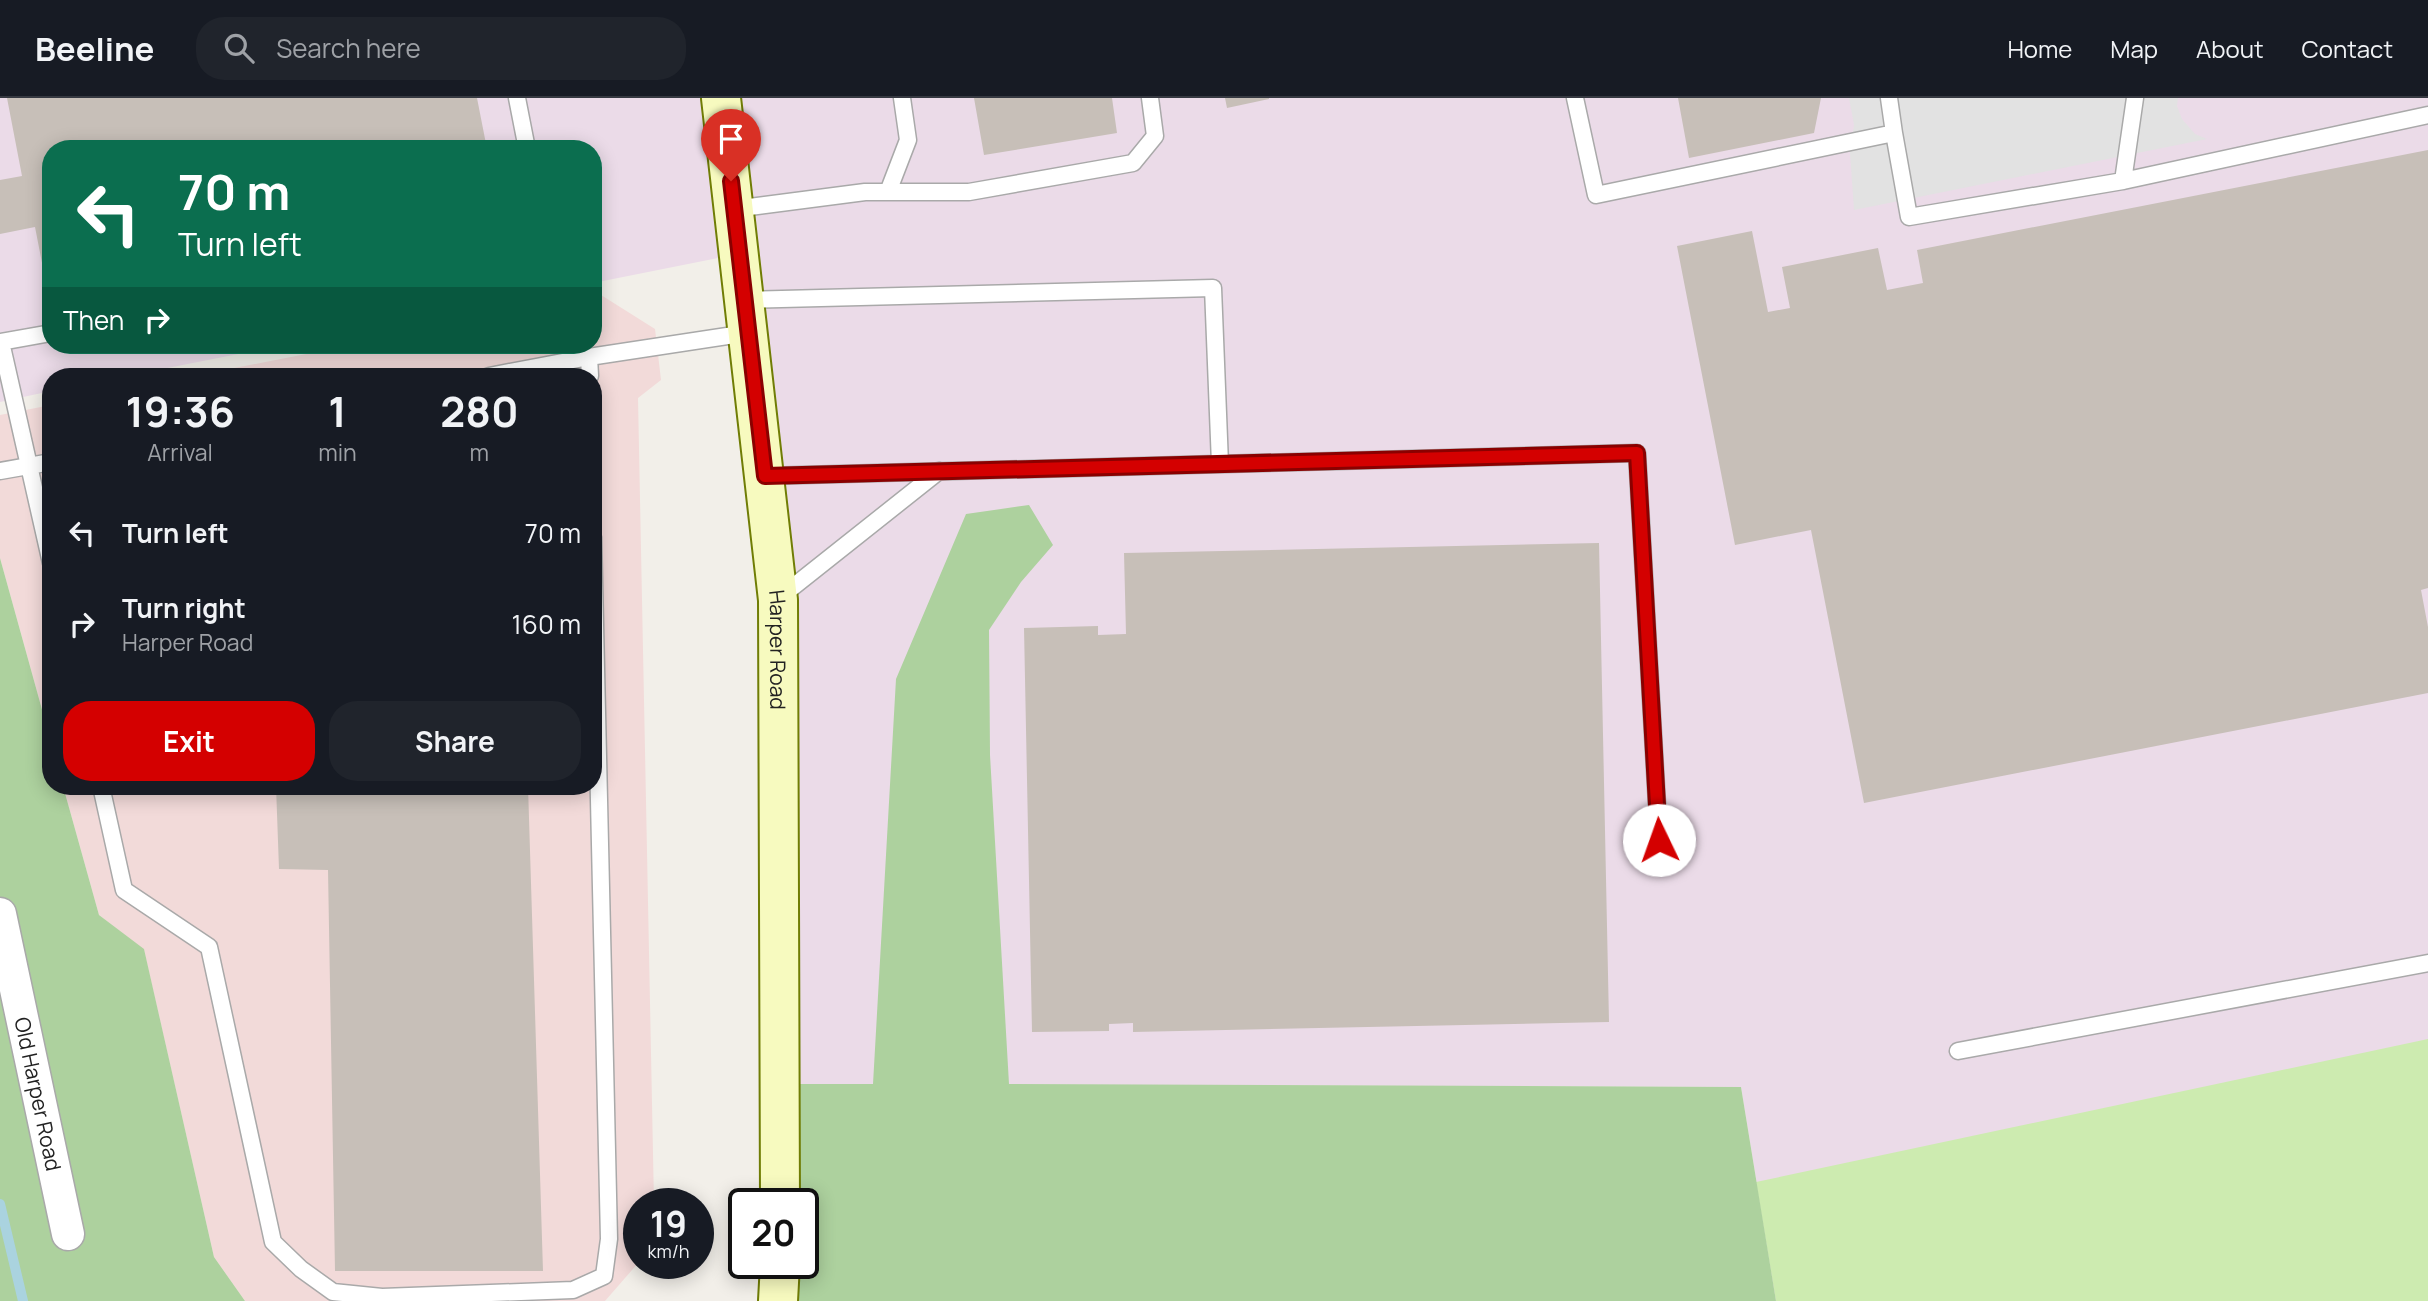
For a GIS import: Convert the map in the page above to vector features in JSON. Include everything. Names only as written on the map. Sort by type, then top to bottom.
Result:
[{"type":"street","name":"Harper Road","points":[[721,98],[778,600],[780,1188]]},
{"type":"street","name":"Old Harper Road","points":[[0,914],[68,1234]]},
{"type":"street","points":[[778,1301],[779,1279]]},
{"type":"lane","points":[[517,98],[525,140]]},
{"type":"lane","points":[[888,192],[908,140],[902,98]]},
{"type":"lane","points":[[734,209],[865,192],[969,192],[1133,163],[1156,136],[1150,98]]},
{"type":"lane","points":[[1575,98],[1596,195],[1894,133]]},
{"type":"lane","points":[[1889,98],[1909,218],[2123,181],[2428,115]]},
{"type":"lane","points":[[2123,181],[2135,98]]},
{"type":"lane","points":[[602,354],[746,316],[1213,288],[1220,464]]},
{"type":"lane","points":[[42,334],[1,339],[42,523]]},
{"type":"lane","points":[[531,368],[600,354]]},
{"type":"lane","points":[[589,357],[590,368]]},
{"type":"lane","points":[[765,476],[1637,453],[1659,840]]},
{"type":"lane","points":[[0,471],[42,464]]},
{"type":"lane","points":[[778,600],[939,471]]},
{"type":"lane","points":[[103,795],[124,890],[209,947],[272,1242],[301,1269],[333,1292],[382,1297],[573,1290],[604,1276],[609,1239],[599,795]]},
{"type":"lane","points":[[1958,1051],[2428,963]]},
{"type":"shaded area","points":[[0,98],[2428,98],[2428,1301],[1776,1301],[1741,1087],[779,1084],[778,600],[738,254],[602,281],[602,140],[42,140],[42,354],[238,354],[168,368],[42,368],[42,393],[0,402]]},
{"type":"shaded area","points":[[1849,98],[2178,98],[2177,106],[2182,119],[2195,134],[2207,139],[1854,210],[1850,153],[1854,125]]},
{"type":"shaded area","points":[[602,296],[655,329],[661,380],[638,398],[654,1188],[623,1188],[624,1279],[605,1301],[245,1301],[214,1257],[144,950],[99,915],[66,795],[602,795],[602,368],[235,368],[306,354],[602,354]]},
{"type":"shaded area","points":[[42,407],[42,710],[0,558],[0,415]]},
{"type":"green space","points":[[1029,505],[1053,545],[1021,582],[989,630],[990,755],[1009,1084],[1741,1087],[1776,1301],[778,1301],[779,1279],[819,1279],[819,1188],[780,1188],[779,1084],[873,1084],[896,679],[966,514]]},
{"type":"green space","points":[[0,558],[42,710],[42,795],[66,795],[99,915],[144,949],[214,1257],[245,1301],[0,1301]]},
{"type":"green space","points":[[2428,1039],[2428,1301],[1776,1301],[1756,1182]]},
{"type":"building","points":[[7,98],[477,98],[485,140],[42,140],[42,263],[35,227],[0,234],[0,180],[22,176]]},
{"type":"building","points":[[974,98],[1112,98],[1117,133],[984,155]]},
{"type":"building","points":[[1225,98],[1269,98],[1269,99],[1227,108]]},
{"type":"building","points":[[1678,98],[1821,98],[1814,133],[1689,158]]},
{"type":"building","points":[[2428,150],[2428,588],[2421,590],[2428,627],[2428,693],[1864,803],[1811,530],[1735,545],[1677,246],[1752,231],[1768,312],[1790,308],[1782,267],[1878,248],[1887,290],[1923,283],[1917,250]]},
{"type":"building","points":[[1599,543],[1609,1022],[1133,1032],[1133,1023],[1109,1024],[1109,1031],[1032,1032],[1024,628],[1098,626],[1098,635],[1126,634],[1124,553]]},
{"type":"building","points":[[276,795],[528,795],[543,1271],[335,1271],[328,870],[279,869]]},
{"type":"waterway","points":[[0,1204],[23,1301]]},
{"type":"route","points":[[731,181],[765,476],[1637,453],[1659,840]]}]
